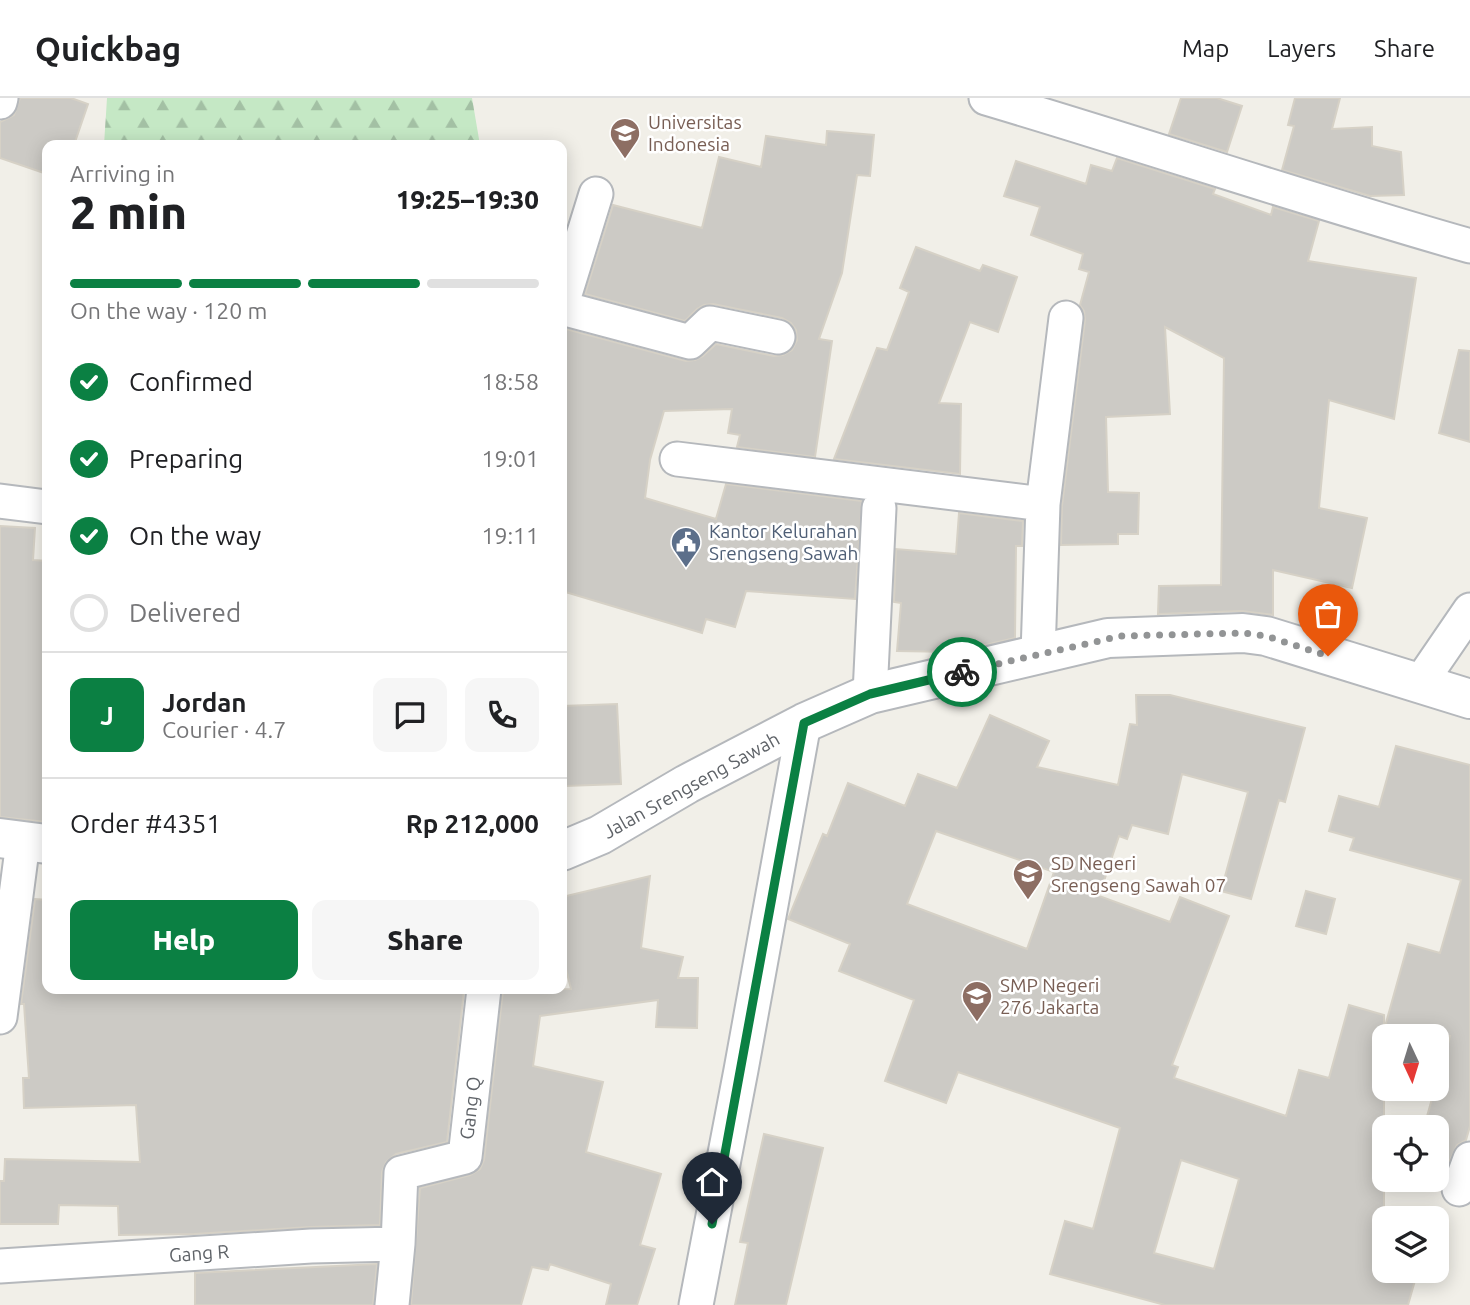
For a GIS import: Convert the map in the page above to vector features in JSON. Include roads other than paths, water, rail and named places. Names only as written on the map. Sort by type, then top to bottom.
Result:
[{"type":"street","points":[[986,98],[1341,209],[1470,246]]},
{"type":"street","points":[[567,290],[596,194]]},
{"type":"street","points":[[567,307],[690,342],[710,323],[778,337]]},
{"type":"street","points":[[1038,654],[1043,504],[1066,318]]},
{"type":"street","points":[[677,459],[1043,504]]},
{"type":"street","points":[[0,501],[42,505]]},
{"type":"street","points":[[870,694],[879,508]]},
{"type":"street","points":[[1420,683],[1470,610]]},
{"type":"street","name":"Jalan Srengseng Sawah","points":[[567,849],[600,835],[687,784],[804,723],[870,694],[1121,636],[1243,633],[1266,636],[1470,699]]},
{"type":"street","points":[[695,1305],[804,723]]},
{"type":"street","points":[[0,1017],[23,842]]},
{"type":"street","name":"Gang Q","points":[[392,1305],[401,1173],[465,1157],[483,994]]},
{"type":"street","name":"Gang R","points":[[0,1266],[311,1246],[398,1244]]},
{"type":"place","name":"Universitas Indonesia","points":[[625,160]]},
{"type":"place","name":"Kantor Kelurahan Srengseng Sawah","points":[[686,569]]},
{"type":"place","name":"SD Negeri Srengseng Sawah 07","points":[[1028,901]]},
{"type":"place","name":"SMP Negeri 276 Jakarta","points":[[977,1023]]}]
